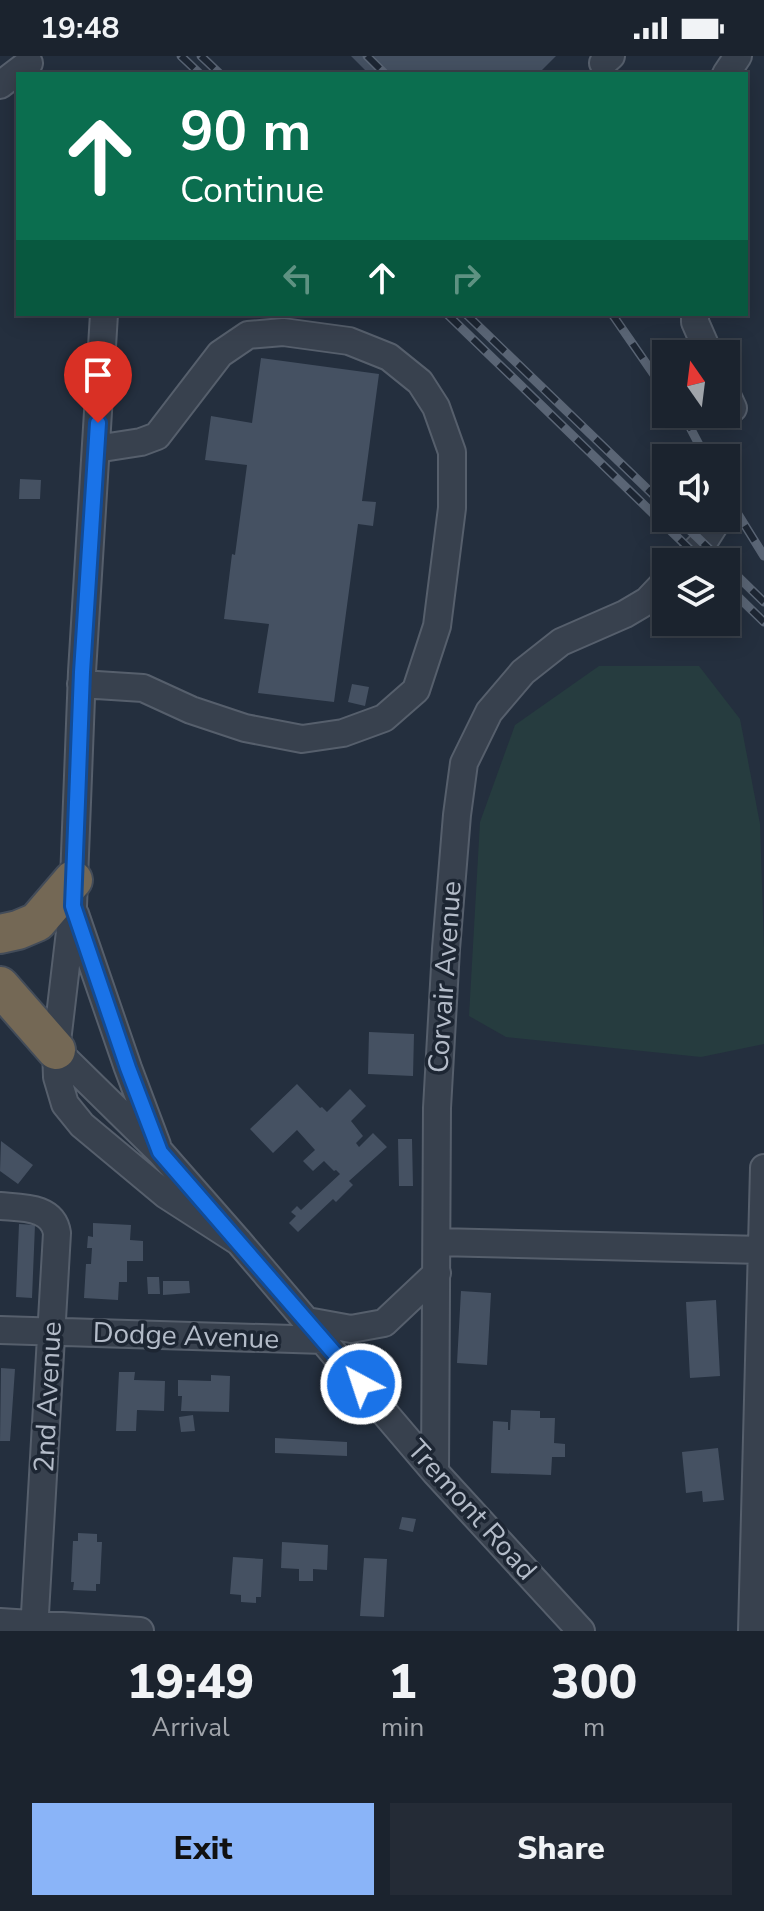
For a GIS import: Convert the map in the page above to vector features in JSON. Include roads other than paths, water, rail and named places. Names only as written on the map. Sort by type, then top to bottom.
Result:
[{"type":"highway","points":[[0,934],[37,922],[73,893]]},
{"type":"highway","points":[[0,986],[56,1050]]},
{"type":"street","points":[[56,1050],[73,893],[81,684],[104,316]]},
{"type":"street","points":[[695,316],[703,340]]},
{"type":"street","points":[[81,684],[143,688],[191,710],[245,728],[302,739],[343,733],[384,718],[416,690],[437,626],[452,508],[452,452],[436,407],[420,382],[389,357],[349,341],[283,332],[248,335],[220,354],[157,436],[141,442],[96,449]]},
{"type":"street","points":[[698,548],[710,532]]},
{"type":"street","name":"Corvair Avenue","points":[[435,1472],[437,1108],[455,830],[464,763],[489,712],[523,672],[561,642],[625,614],[652,596]]},
{"type":"street","points":[[73,893],[128,1068],[160,1152]]},
{"type":"street","name":"Tremont Road","points":[[56,1050],[160,1152],[435,1472],[581,1631]]},
{"type":"street","name":"Tremont Road","points":[[56,1050],[57,1077],[65,1104],[82,1125],[166,1195],[239,1242]]},
{"type":"street","points":[[752,1631],[764,1168]]},
{"type":"street","name":"2nd Avenue","points":[[0,1206],[46,1213],[55,1223],[57,1233],[35,1628]]},
{"type":"street","points":[[437,1242],[762,1250]]},
{"type":"street","name":"Dodge Avenue","points":[[0,1330],[351,1329],[384,1323],[437,1273]]},
{"type":"street","points":[[0,1622],[35,1628],[140,1631]]},
{"type":"railway","points":[[181,56],[198,72]]},
{"type":"railway","points":[[201,56],[218,72]]},
{"type":"railway","points":[[367,56],[383,72]]},
{"type":"railway","points":[[449,316],[689,548]]},
{"type":"railway","points":[[468,316],[652,493]]},
{"type":"railway","points":[[613,316],[652,372]]},
{"type":"railway","points":[[690,428],[699,444]]},
{"type":"railway","points":[[740,517],[764,556]]},
{"type":"railway","points":[[692,532],[708,548]]},
{"type":"railway","points":[[740,579],[764,602]]},
{"type":"railway","points":[[740,599],[764,622]]}]
